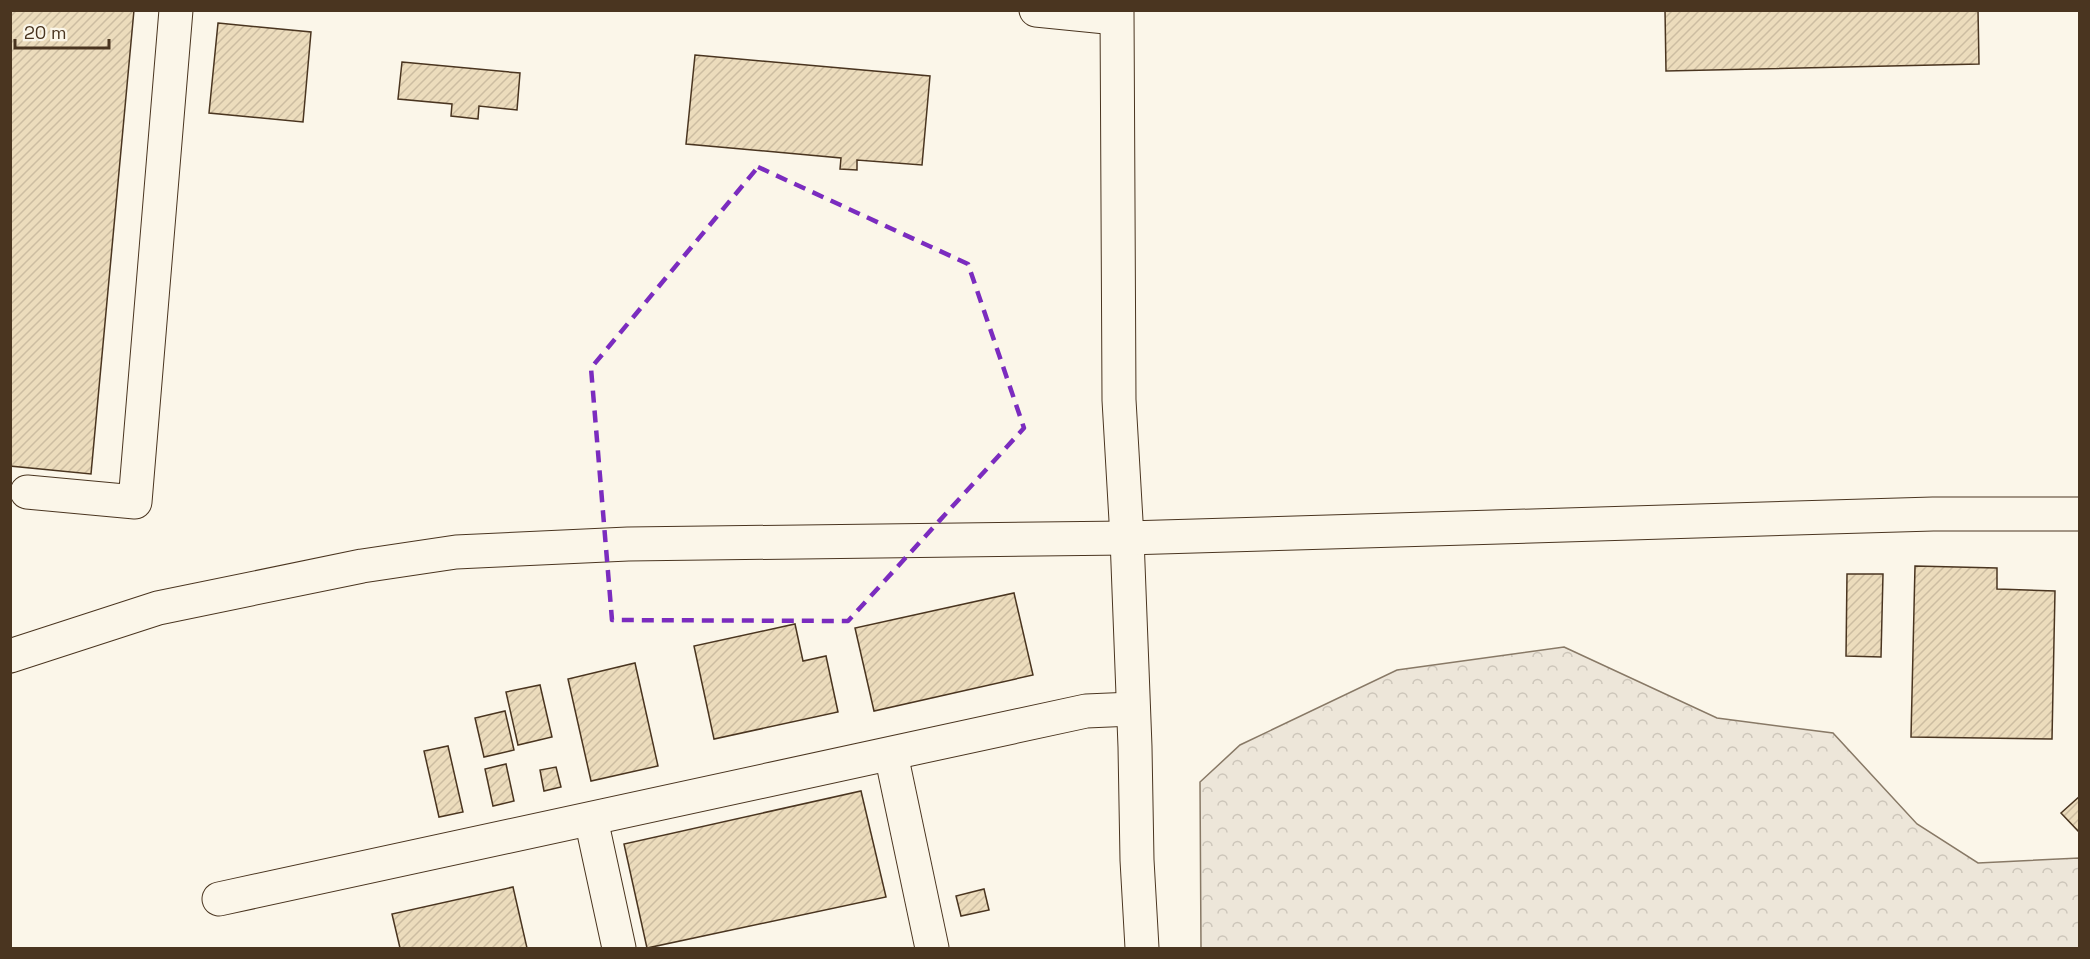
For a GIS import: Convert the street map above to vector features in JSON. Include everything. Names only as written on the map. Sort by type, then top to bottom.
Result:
[{"type":"street","points":[[27,492],[135,502],[177,10]]},
{"type":"street","points":[[1036,10],[1117,14],[1119,400],[1127,538],[1142,948]]},
{"type":"street","points":[[10,656],[158,608],[362,566],[456,552],[628,544],[1127,538],[1909,515],[2079,514]]},
{"type":"street","points":[[219,899],[1086,711],[1133,709]]},
{"type":"street","points":[[891,754],[926,947]]},
{"type":"street","points":[[591,819],[619,948]]},
{"type":"highlighted area","points":[[758,167],[968,264],[1024,428],[848,621],[612,620],[591,368]]},
{"type":"green space","points":[[1564,647],[1717,718],[1833,733],[1917,824],[1978,863],[2079,858],[2079,948],[1201,948],[1200,782],[1240,745],[1397,670]]},
{"type":"building","points":[[10,10],[134,10],[91,474],[10,466]]},
{"type":"building","points":[[1665,10],[1978,10],[1979,64],[1666,71]]},
{"type":"building","points":[[218,23],[311,32],[303,122],[209,113]]},
{"type":"building","points":[[695,55],[930,76],[922,165],[857,160],[857,170],[840,169],[841,158],[686,144]]},
{"type":"building","points":[[402,62],[520,73],[517,110],[479,106],[478,119],[451,116],[452,104],[398,99]]},
{"type":"building","points":[[1915,566],[1997,568],[1997,589],[2055,591],[2052,739],[1911,737]]},
{"type":"building","points":[[1847,574],[1883,574],[1881,657],[1846,656]]},
{"type":"building","points":[[1014,593],[1033,675],[874,711],[855,628]]},
{"type":"building","points":[[795,624],[803,661],[826,656],[838,712],[714,739],[694,646]]},
{"type":"building","points":[[635,663],[658,766],[591,781],[568,679]]},
{"type":"building","points":[[540,685],[552,737],[518,745],[506,692]]},
{"type":"building","points":[[505,711],[514,750],[484,757],[475,718]]},
{"type":"building","points":[[448,746],[463,812],[439,817],[424,751]]},
{"type":"building","points":[[506,764],[514,801],[493,806],[485,769]]},
{"type":"building","points":[[556,767],[561,787],[544,791],[540,770]]},
{"type":"building","points":[[861,791],[886,897],[647,948],[624,844]]},
{"type":"building","points":[[2080,796],[2080,833],[2061,813]]},
{"type":"building","points":[[513,887],[527,948],[400,948],[392,914]]},
{"type":"building","points":[[984,889],[989,910],[961,916],[956,896]]}]
